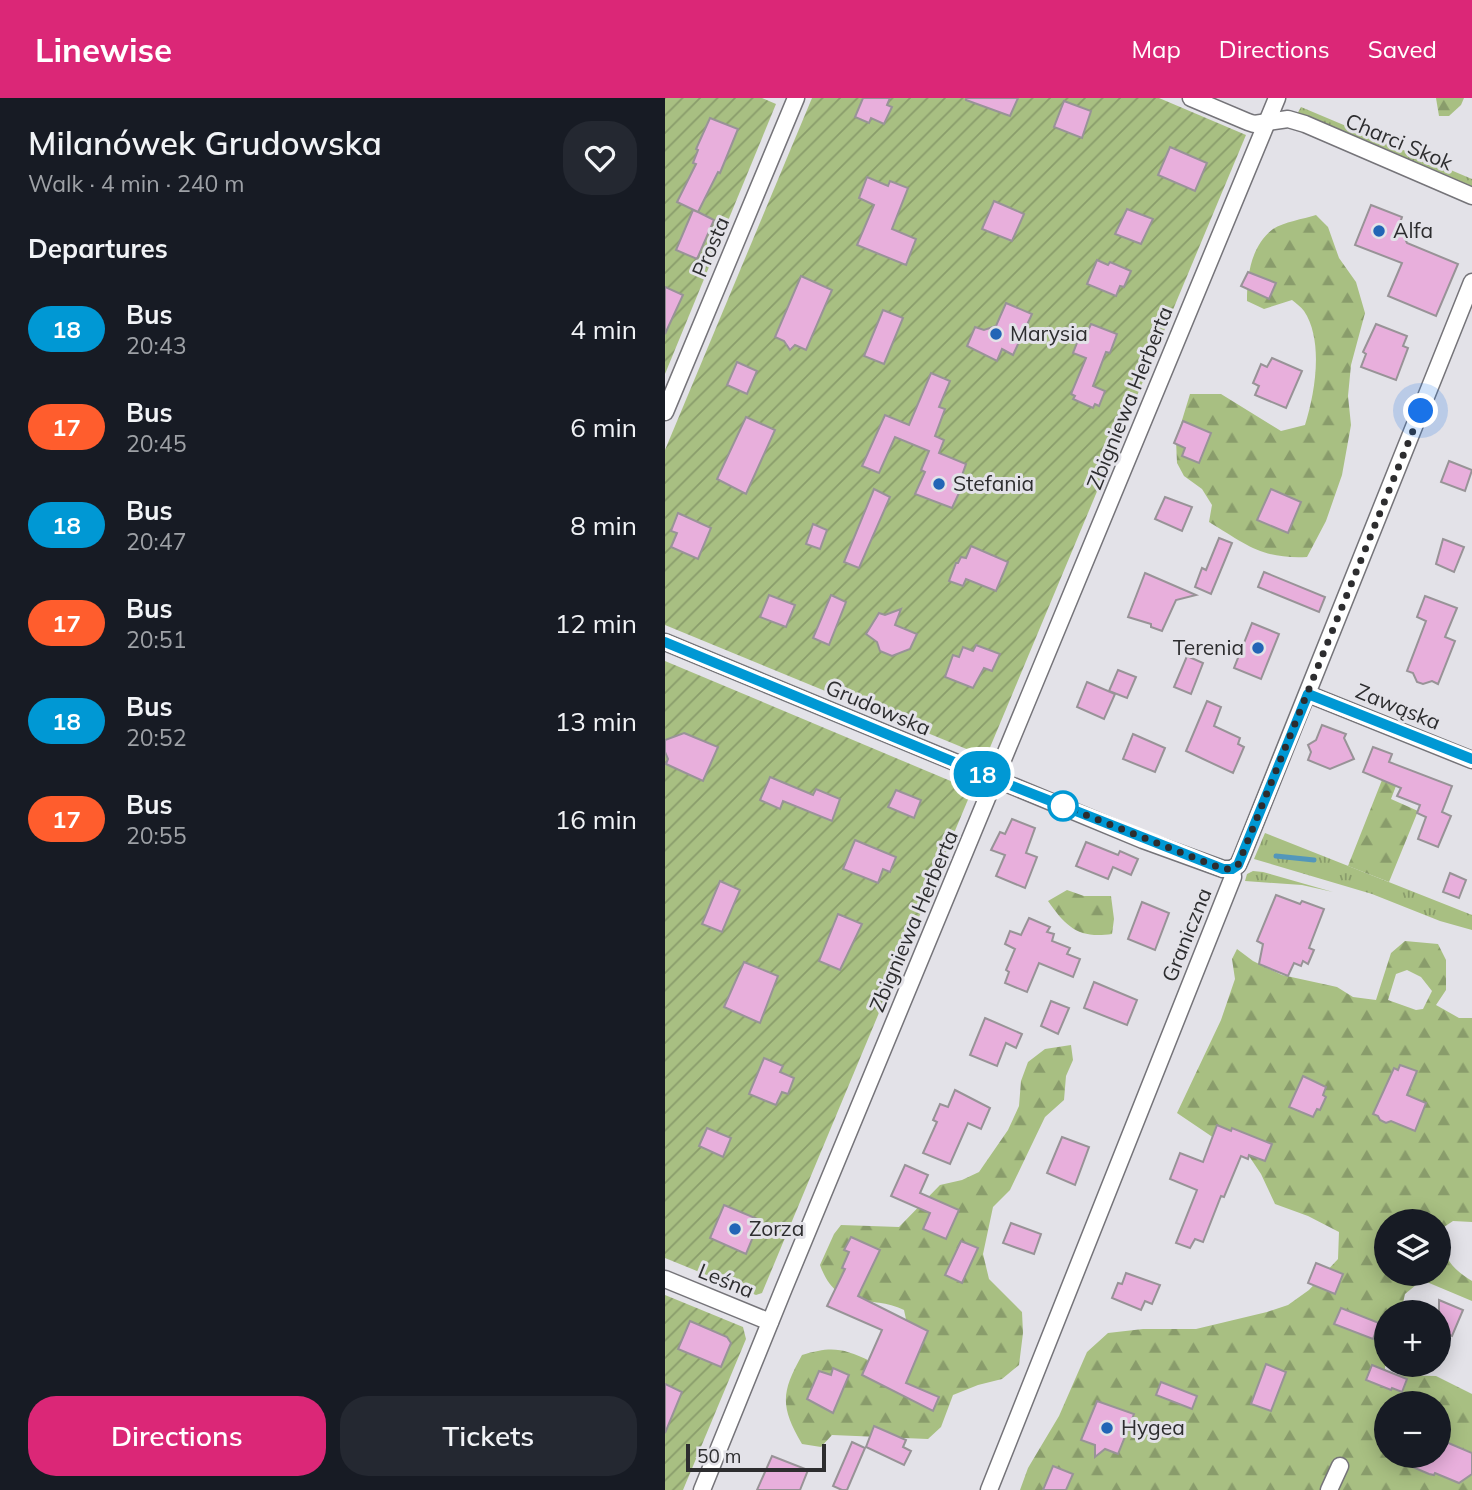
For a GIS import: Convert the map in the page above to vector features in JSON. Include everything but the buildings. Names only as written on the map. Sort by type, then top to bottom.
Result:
[{"type":"street","name":"Prosta","points":[[665,412],[796,98]]},
{"type":"street","name":"Charci Skok","points":[[1191,98],[1248,122],[1288,118],[1472,196]]},
{"type":"street","name":"Zbigniewa Herberta","points":[[702,1490],[1277,98]]},
{"type":"street","name":"Graniczna","points":[[989,1490],[1233,877],[1232,869],[1238,865],[1308,694],[1472,282]]},
{"type":"street","name":"Grudowska","points":[[665,642],[1143,839],[1223,869],[1232,869]]},
{"type":"street","name":"Zawąska","points":[[1308,694],[1472,760]]},
{"type":"street","name":"Leśna","points":[[665,1279],[770,1322]]},
{"type":"street","points":[[1329,1490],[1340,1466]]},
{"type":"green space","points":[[665,98],[762,98],[776,104],[665,374]]},
{"type":"green space","points":[[812,98],[1159,98],[1246,135],[986,757],[665,625],[665,450]]},
{"type":"green space","points":[[1436,98],[1464,98],[1461,105],[1449,116],[1439,116]]},
{"type":"green space","points":[[1301,107],[1472,179],[1472,187],[1296,116]]},
{"type":"green space","points":[[1316,215],[1328,227],[1339,258],[1356,282],[1365,313],[1351,365],[1348,396],[1351,425],[1342,475],[1326,521],[1307,557],[1278,556],[1255,549],[1209,522],[1212,505],[1202,489],[1184,476],[1177,463],[1176,440],[1190,394],[1221,394],[1281,431],[1305,425],[1316,367],[1310,323],[1304,311],[1292,300],[1264,309],[1247,301],[1247,291],[1255,252],[1266,236],[1283,224]]},
{"type":"green space","points":[[665,661],[972,790],[762,1293],[756,1295],[665,1258]]},
{"type":"green space","points":[[1382,780],[1396,786],[1391,799],[1418,811],[1389,882],[1348,866]]},
{"type":"green space","points":[[1265,833],[1472,915],[1472,930],[1440,921],[1372,894],[1254,859]]},
{"type":"green space","points":[[1253,871],[1333,892],[1302,885],[1245,881],[1247,874]]},
{"type":"green space","points":[[1067,890],[1084,896],[1111,896],[1114,919],[1112,934],[1082,933],[1067,924],[1048,901]]},
{"type":"green space","points":[[1405,941],[1438,944],[1446,960],[1446,990],[1436,1005],[1459,1018],[1472,1018],[1472,1222],[1451,1222],[1451,1209],[1374,1209],[1374,1286],[1415,1286],[1405,1294],[1404,1300],[1374,1300],[1374,1377],[1438,1377],[1472,1394],[1472,1490],[1020,1490],[1028,1468],[1059,1416],[1087,1352],[1108,1333],[1143,1329],[1196,1329],[1267,1312],[1288,1305],[1309,1290],[1338,1259],[1339,1232],[1308,1216],[1275,1204],[1249,1156],[1214,1138],[1177,1113],[1221,1020],[1235,979],[1232,959],[1237,949],[1253,961],[1282,975],[1337,987],[1353,997],[1376,1000],[1391,953]],"holes":[[[1407,970],[1421,977],[1432,991],[1423,1009],[1416,1010],[1388,1000],[1396,974]]]},
{"type":"green space","points":[[1071,1045],[1073,1060],[1066,1076],[1064,1100],[1045,1117],[1010,1190],[993,1207],[983,1254],[989,1279],[1022,1312],[1023,1333],[1019,1365],[1002,1379],[953,1395],[941,1427],[928,1439],[832,1435],[821,1447],[802,1444],[790,1419],[786,1400],[790,1380],[802,1355],[821,1350],[837,1350],[870,1361],[910,1338],[904,1310],[845,1296],[827,1280],[820,1265],[834,1234],[841,1225],[899,1227],[940,1185],[962,1180],[979,1172],[1008,1130],[1019,1106],[1021,1081],[1028,1062],[1045,1049]]},
{"type":"green space","points":[[1451,1264],[1472,1281],[1472,1301],[1436,1286],[1451,1286]]},
{"type":"green space","points":[[665,1295],[743,1327],[746,1339],[683,1490],[665,1490]]},
{"type":"waterway","points":[[1276,856],[1314,860]]},
{"type":"bus line","name":"18","points":[[665,642],[1143,839],[1228,870],[1238,865],[1308,694],[1472,759]]},
{"type":"place","name":"Alfa","points":[[1379,231]]},
{"type":"place","name":"Marysia","points":[[996,334]]},
{"type":"place","name":"Stefania","points":[[939,484]]},
{"type":"place","name":"Terenia","points":[[1258,648]]},
{"type":"place","name":"Zorza","points":[[735,1229]]},
{"type":"place","name":"Hygea","points":[[1107,1428]]},
{"type":"route","points":[[1063,806],[1223,869],[1232,869],[1238,865],[1421,411]]}]
